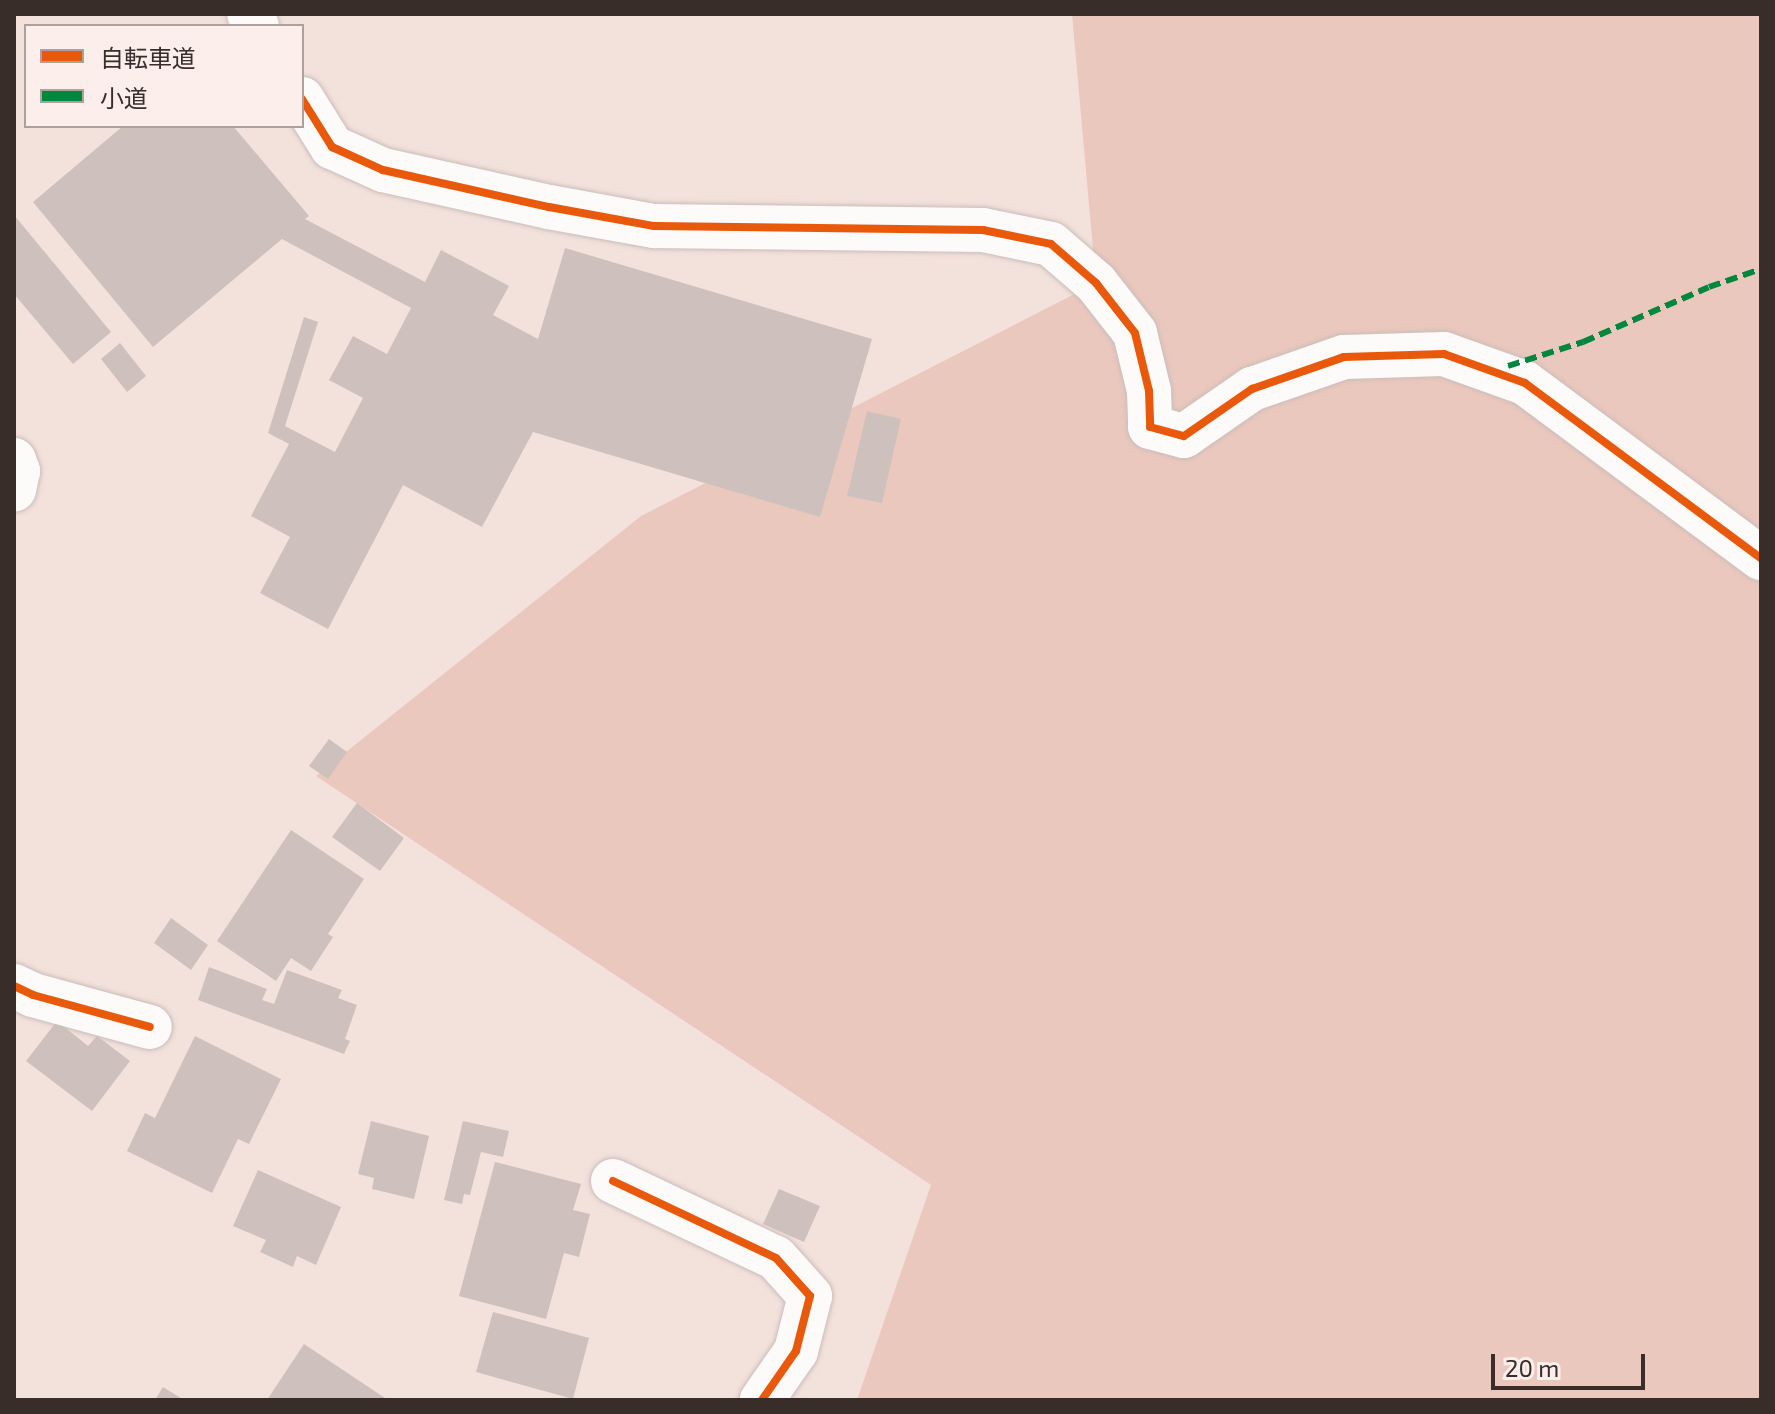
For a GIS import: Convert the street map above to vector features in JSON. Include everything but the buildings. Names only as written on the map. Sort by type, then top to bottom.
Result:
[{"type":"street","points":[[304,102],[332,147],[383,170],[549,207],[654,226],[983,230],[1051,244],[1096,283],[1135,333],[1149,391],[1150,427],[1184,436],[1252,389],[1344,357],[1444,354],[1525,383],[1761,558]]},
{"type":"street","points":[[14,460],[18,471],[14,490]]},
{"type":"street","points":[[14,986],[33,995],[150,1027]]},
{"type":"street","points":[[613,1181],[776,1258],[810,1296],[796,1351],[762,1400]]},
{"type":"shaded area","points":[[1072,14],[1761,14],[1761,1400],[857,1400],[931,1185],[316,776],[641,516],[1096,283]]},
{"type":"marked path","points":[[1508,366],[1583,342],[1709,287],[1761,269]]},
{"type":"cycle path","points":[[304,102],[332,147],[383,170],[549,207],[654,226],[983,230],[1051,244],[1096,283],[1135,333],[1149,391],[1150,427],[1184,436],[1252,389],[1344,357],[1444,354],[1525,383],[1761,558]]},
{"type":"cycle path","points":[[14,986],[33,995],[150,1027]]},
{"type":"cycle path","points":[[613,1181],[776,1258],[810,1296],[796,1351],[762,1400]]}]
